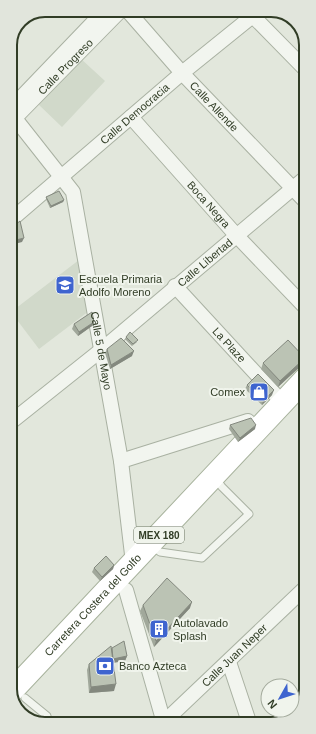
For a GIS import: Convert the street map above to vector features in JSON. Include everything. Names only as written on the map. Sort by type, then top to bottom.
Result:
[{"type":"main road","name":"Carretera Costera del Golfo","points":[[218,482],[278,408],[299,385]]},
{"type":"main road","name":"Carretera Costera del Golfo","points":[[18,698],[126,590],[155,548],[218,482],[299,405]]},
{"type":"main road","name":"Carretera Costera del Golfo","points":[[18,698],[132,563],[155,548]]},
{"type":"street","name":"Calle Progreso","points":[[17,110],[99,17]]},
{"type":"street","name":"Calle Progreso","points":[[17,111],[114,17]]},
{"type":"street","name":"Calle Allende","points":[[133,17],[182,73],[299,194]]},
{"type":"street","name":"Calle Democracia","points":[[17,214],[247,17]]},
{"type":"street","points":[[258,17],[299,63]]},
{"type":"street","name":"Boca Negra","points":[[131,117],[236,235],[299,301]]},
{"type":"street","name":"Calle 5 de Mayo","points":[[17,122],[73,192],[100,351],[121,462],[132,563]]},
{"type":"street","name":"Calle Libertad","points":[[17,417],[100,351],[175,286],[299,183]]},
{"type":"street","name":"La Plaze","points":[[175,286],[278,408]]},
{"type":"street","points":[[121,462],[278,408]]},
{"type":"street","points":[[126,590],[162,717]]},
{"type":"street","name":"Calle Juan Neper","points":[[170,717],[299,594]]},
{"type":"street","points":[[229,662],[247,717]]},
{"type":"lane","points":[[155,548],[202,558],[249,514],[218,482]]},
{"type":"lane","points":[[18,698],[47,717]]},
{"type":"shaded area","points":[[80,58],[105,81],[62,127],[37,103]]},
{"type":"shaded area","name":"Escuela Primaria Adolfo Moreno","points":[[79,260],[89,311],[39,349],[17,320],[17,307]]},
{"type":"building","points":[[59,191],[64,200],[51,206],[46,197]]},
{"type":"building","points":[[20,221],[24,238],[17,240],[17,223]]},
{"type":"building","points":[[92,312],[94,322],[79,332],[74,324]]},
{"type":"building","points":[[130,332],[138,340],[133,344],[126,337]]},
{"type":"building","points":[[121,338],[134,351],[111,365],[107,349]]},
{"type":"building","points":[[288,340],[299,352],[299,364],[280,381],[263,363]]},
{"type":"building","name":"Comex","points":[[258,374],[274,390],[263,401],[247,385]]},
{"type":"building","points":[[251,418],[256,425],[240,438],[230,425]]},
{"type":"building","points":[[106,556],[114,565],[102,577],[94,568]]},
{"type":"building","name":"Autolavado Splash","points":[[167,578],[192,602],[156,641],[143,605]]},
{"type":"building","points":[[124,641],[127,656],[113,659],[112,648]]},
{"type":"building","points":[[111,646],[116,684],[91,687],[89,664]]},
{"type":"place","name":"Escuela Primaria Adolfo Moreno","points":[[65,285]]},
{"type":"place","name":"Comex","points":[[259,392]]},
{"type":"place","name":"Autolavado Splash","points":[[159,629]]},
{"type":"place","name":"Banco Azteca","points":[[105,666]]}]
